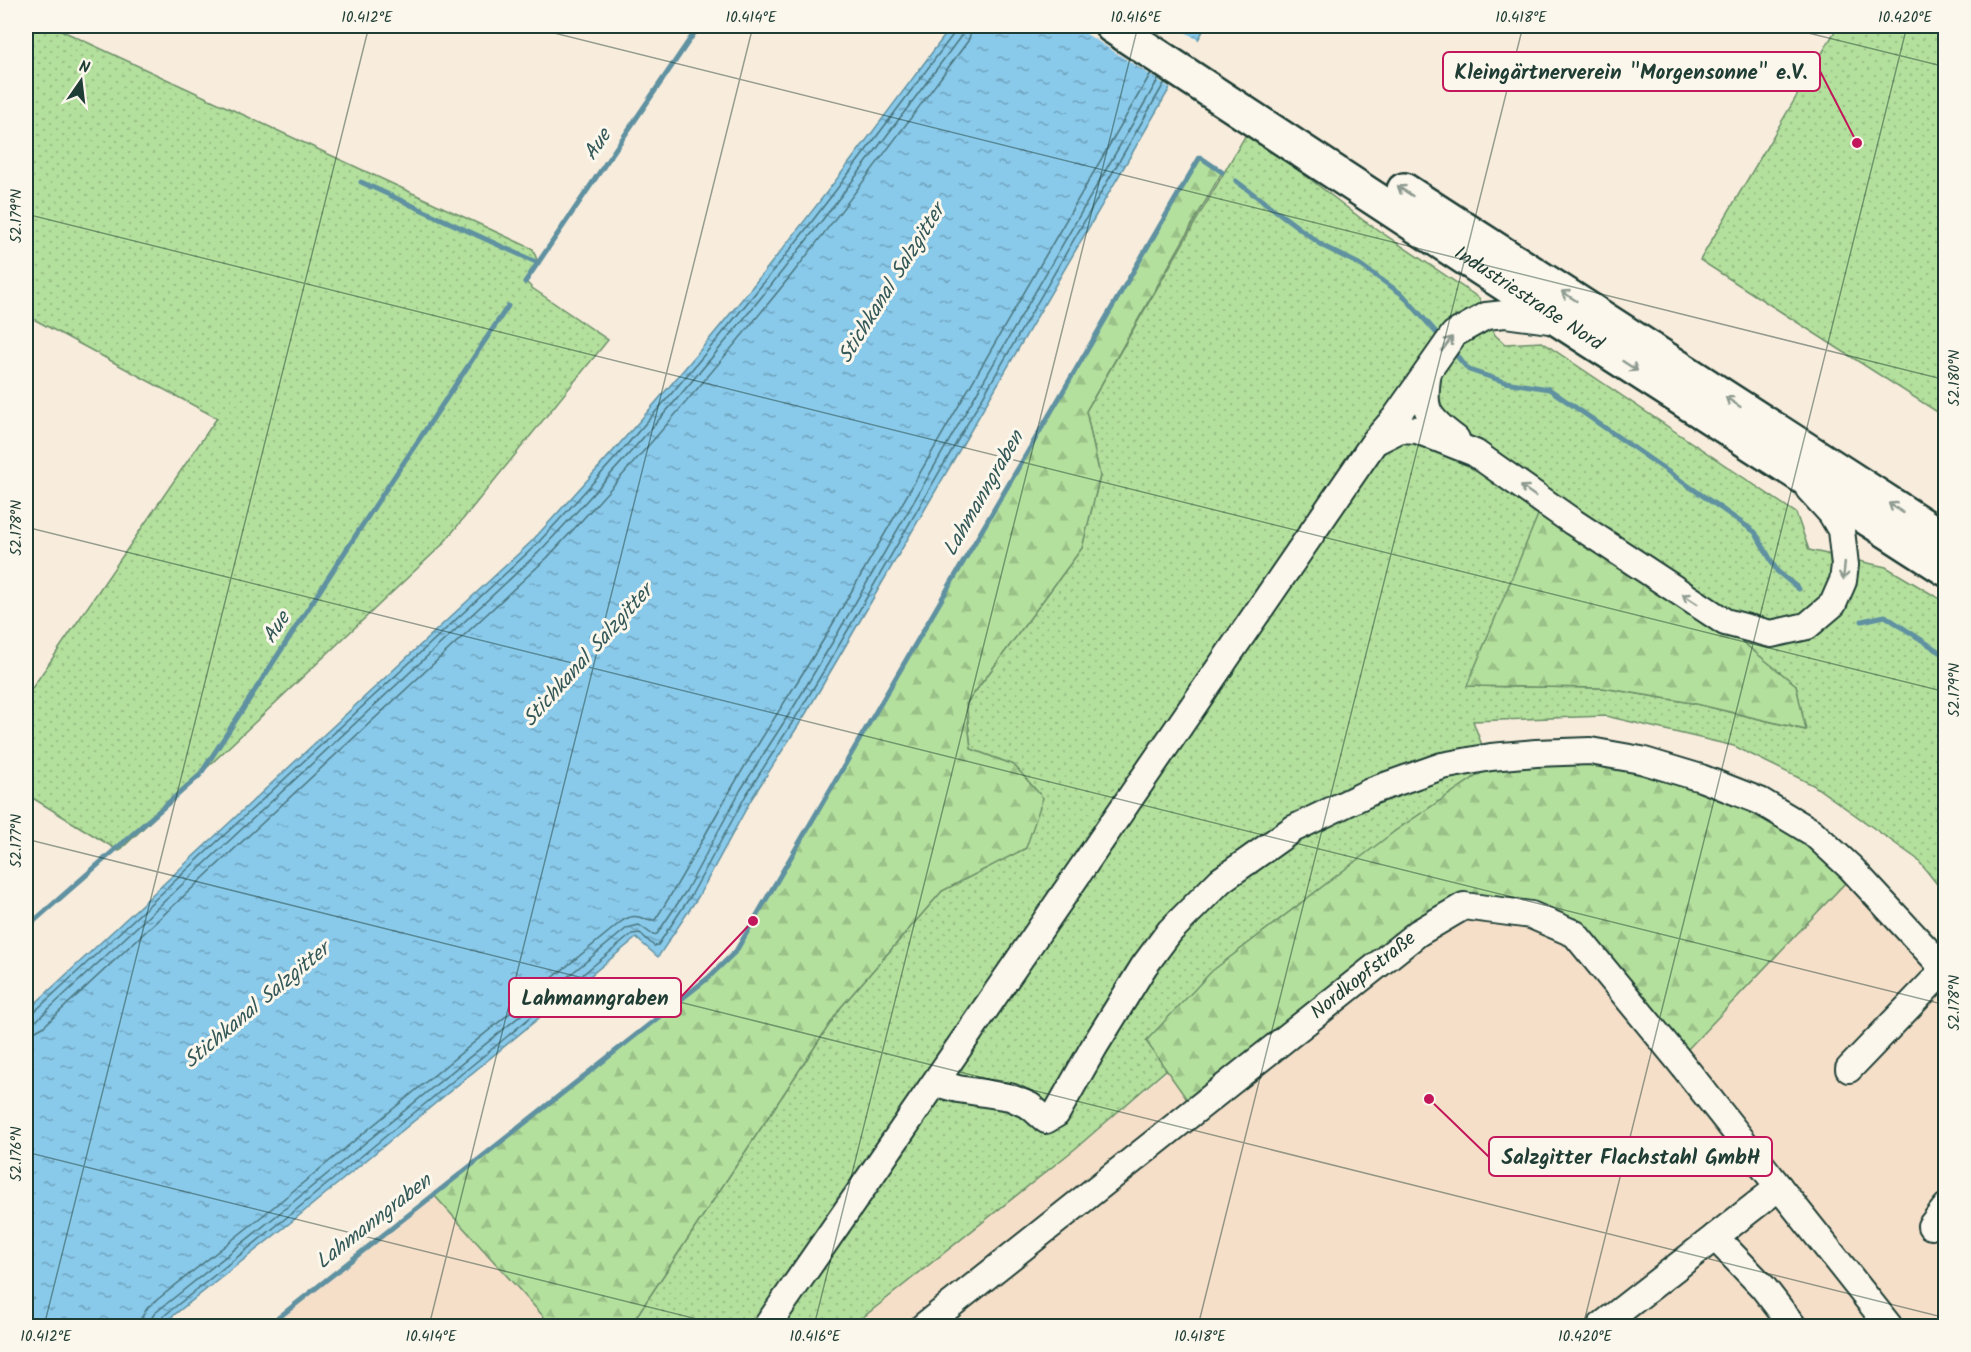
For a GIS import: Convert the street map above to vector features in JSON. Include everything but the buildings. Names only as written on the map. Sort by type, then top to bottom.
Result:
[{"type":"highway","name":"Industriestraße Nord","points":[[1112,26],[1224,86],[1590,309],[1946,540]]},
{"type":"highway","name":"Industriestraße Nord","points":[[1147,26],[1224,86],[1561,321],[1946,569]]},
{"type":"lane","points":[[767,1326],[1375,441],[1395,418],[1429,367],[1455,334],[1486,316],[1505,314],[1561,321]]},
{"type":"lane","points":[[1429,367],[1425,407],[1431,417],[1446,432],[1573,522],[1725,622],[1771,634],[1807,626],[1833,604],[1843,581],[1845,566],[1841,530],[1831,513],[1790,470]]},
{"type":"lane","points":[[1375,441],[1400,429],[1417,430],[1475,453]]},
{"type":"lane","points":[[936,1083],[957,1089],[1010,1097],[1030,1106],[1046,1120],[1056,1114],[1144,966],[1170,931],[1221,880],[1293,829],[1374,790],[1442,766],[1491,757],[1590,752],[1641,760],[1691,775],[1760,801],[1812,832],[1851,868],[1942,967],[1939,975],[1849,1069]]},
{"type":"lane","name":"Nordkopfstraße","points":[[924,1326],[1418,933],[1464,906],[1531,915],[1575,934],[1889,1326]]},
{"type":"lane","points":[[1601,1326],[1779,1187]]},
{"type":"lane","points":[[1715,1237],[1763,1287],[1793,1326]]},
{"type":"shaded area","points":[[1436,845],[1847,881],[1945,973],[1946,1322],[1943,1326],[852,1326],[1076,1148]]},
{"type":"shaded area","points":[[434,1195],[552,1326],[268,1326]]},
{"type":"green space","points":[[26,26],[52,26],[533,249],[538,263],[526,282],[608,340],[442,545],[119,851],[26,794],[26,697],[217,418],[26,315],[26,182],[30,166],[26,164]]},
{"type":"green space","points":[[1838,26],[1945,26],[1945,417],[1700,260]]},
{"type":"green space","points":[[1248,131],[1363,220],[1479,298],[1495,335],[1505,344],[1542,342],[1796,513],[1809,550],[1886,567],[1945,602],[1945,894],[1917,859],[1813,785],[1734,746],[1606,716],[1473,721],[1490,767],[1395,831],[1147,1040],[1167,1069],[1076,1148],[852,1326],[630,1326],[841,1007],[942,891],[1026,848],[1014,765],[971,749],[966,704],[1082,548],[1100,476],[1086,411]],"holes":[[[1796,685],[1805,730],[1692,703],[1603,688],[1468,686]]]},
{"type":"green space","points":[[1200,157],[1222,172],[1086,411],[1100,476],[1082,548],[966,704],[971,749],[1014,765],[1043,798],[1026,848],[942,891],[841,1007],[630,1326],[552,1326],[434,1195],[708,978],[736,951]]},
{"type":"green space","points":[[1543,503],[1721,625],[1796,685],[1806,730],[1692,703],[1603,688],[1467,686]]},
{"type":"green space","points":[[1587,761],[1649,772],[1710,791],[1785,827],[1847,881],[1687,1050],[1575,934],[1464,906],[1195,1111],[1146,1041],[1212,971],[1395,831],[1490,767]]},
{"type":"water","name":"Stichkanal Salzgitter","points":[[952,26],[1206,26],[805,715],[752,798],[698,897],[658,957],[636,938],[290,1223],[160,1326],[26,1326],[26,1012],[531,542],[656,402],[747,294]]},
{"type":"pier","points":[[1074,26],[1175,26],[1200,41],[1172,89]]},
{"type":"waterway","name":"Aue","points":[[525,282],[699,26]]},
{"type":"waterway","name":"Lahmanngraben","points":[[268,1326],[708,978],[736,951],[1200,157],[1222,172]]},
{"type":"waterway","points":[[1236,181],[1323,246],[1359,264],[1403,295],[1441,338]]},
{"type":"waterway","points":[[361,182],[538,263]]},
{"type":"waterway","name":"Aue","points":[[26,928],[200,775],[508,306]]},
{"type":"waterway","points":[[1456,355],[1469,370],[1505,382],[1549,389],[1755,532],[1777,571],[1799,589]]},
{"type":"waterway","points":[[1862,621],[1885,616],[1946,656]]},
{"type":"place","name":"Kleingärtnerverein \"Morgensonne\" e.V.","points":[[1857,143]]},
{"type":"place","name":"Lahmanngraben","points":[[753,921]]},
{"type":"place","name":"Salzgitter Flachstahl GmbH","points":[[1429,1099]]}]
